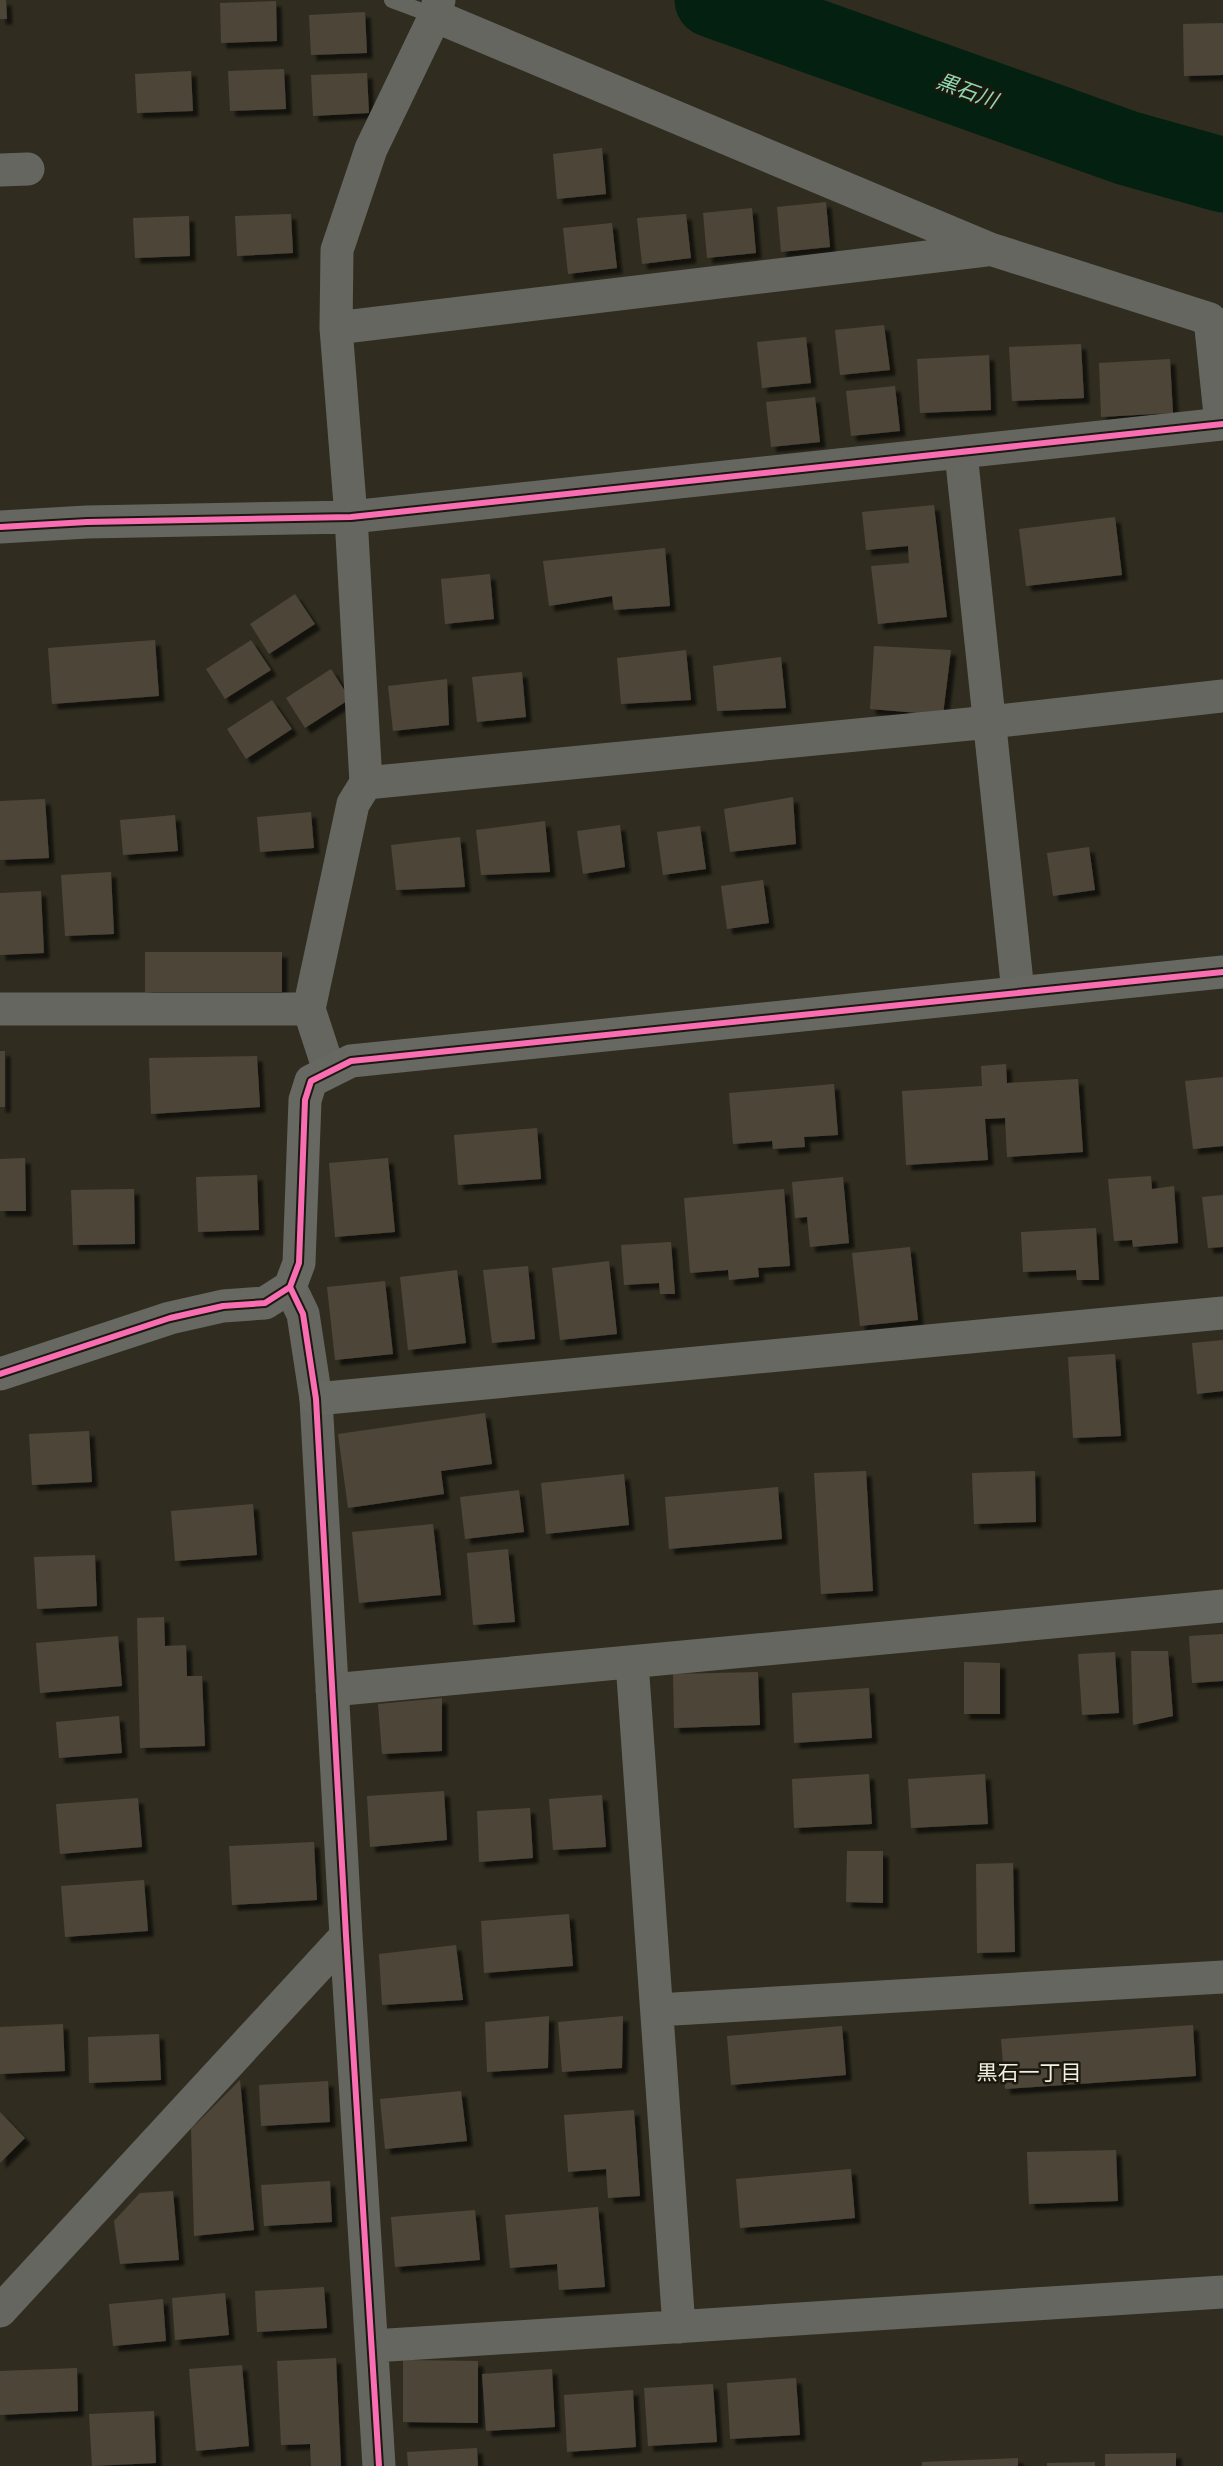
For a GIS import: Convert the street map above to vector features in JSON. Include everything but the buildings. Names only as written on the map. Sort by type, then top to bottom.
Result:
[{"type":"street","points":[[0,527],[351,517],[1222,424],[1210,319],[990,249],[437,8],[371,149],[338,250],[336,328],[351,517],[366,783],[353,804],[309,1009],[329,1070]]},
{"type":"street","points":[[336,328],[990,249]]},
{"type":"street","points":[[961,453],[1018,992]]},
{"type":"street","points":[[366,783],[990,722],[1223,696]]},
{"type":"street","points":[[0,1374],[170,1318],[223,1306],[265,1303],[290,1287],[299,1263],[305,1100],[312,1081],[351,1060],[1223,972]]},
{"type":"street","points":[[0,1009],[309,1009]]},
{"type":"street","points":[[290,1287],[303,1314],[316,1399],[379,2466]]},
{"type":"street","points":[[316,1399],[1223,1313]]},
{"type":"street","points":[[332,1690],[1223,1606]]},
{"type":"street","points":[[632,1662],[679,2327]]},
{"type":"street","points":[[4,2300],[346,1936]]},
{"type":"street","points":[[657,2010],[1223,1977]]},
{"type":"street","points":[[373,2346],[1223,2292]]},
{"type":"lane","points":[[392,0],[437,8]]},
{"type":"waterway","name":"黒石川","points":[[712,0],[1127,148],[1223,175]]},
{"type":"cycle path","points":[[0,527],[87,522],[351,517],[1223,424]]},
{"type":"cycle path","points":[[0,1374],[170,1318],[223,1306],[265,1303],[290,1287],[299,1263],[305,1100],[311,1081],[351,1061],[1223,972]]},
{"type":"cycle path","points":[[290,1287],[303,1314],[316,1399],[379,2466]]},
{"type":"district","name":"黒石一丁目","points":[[1029,2073]]}]
